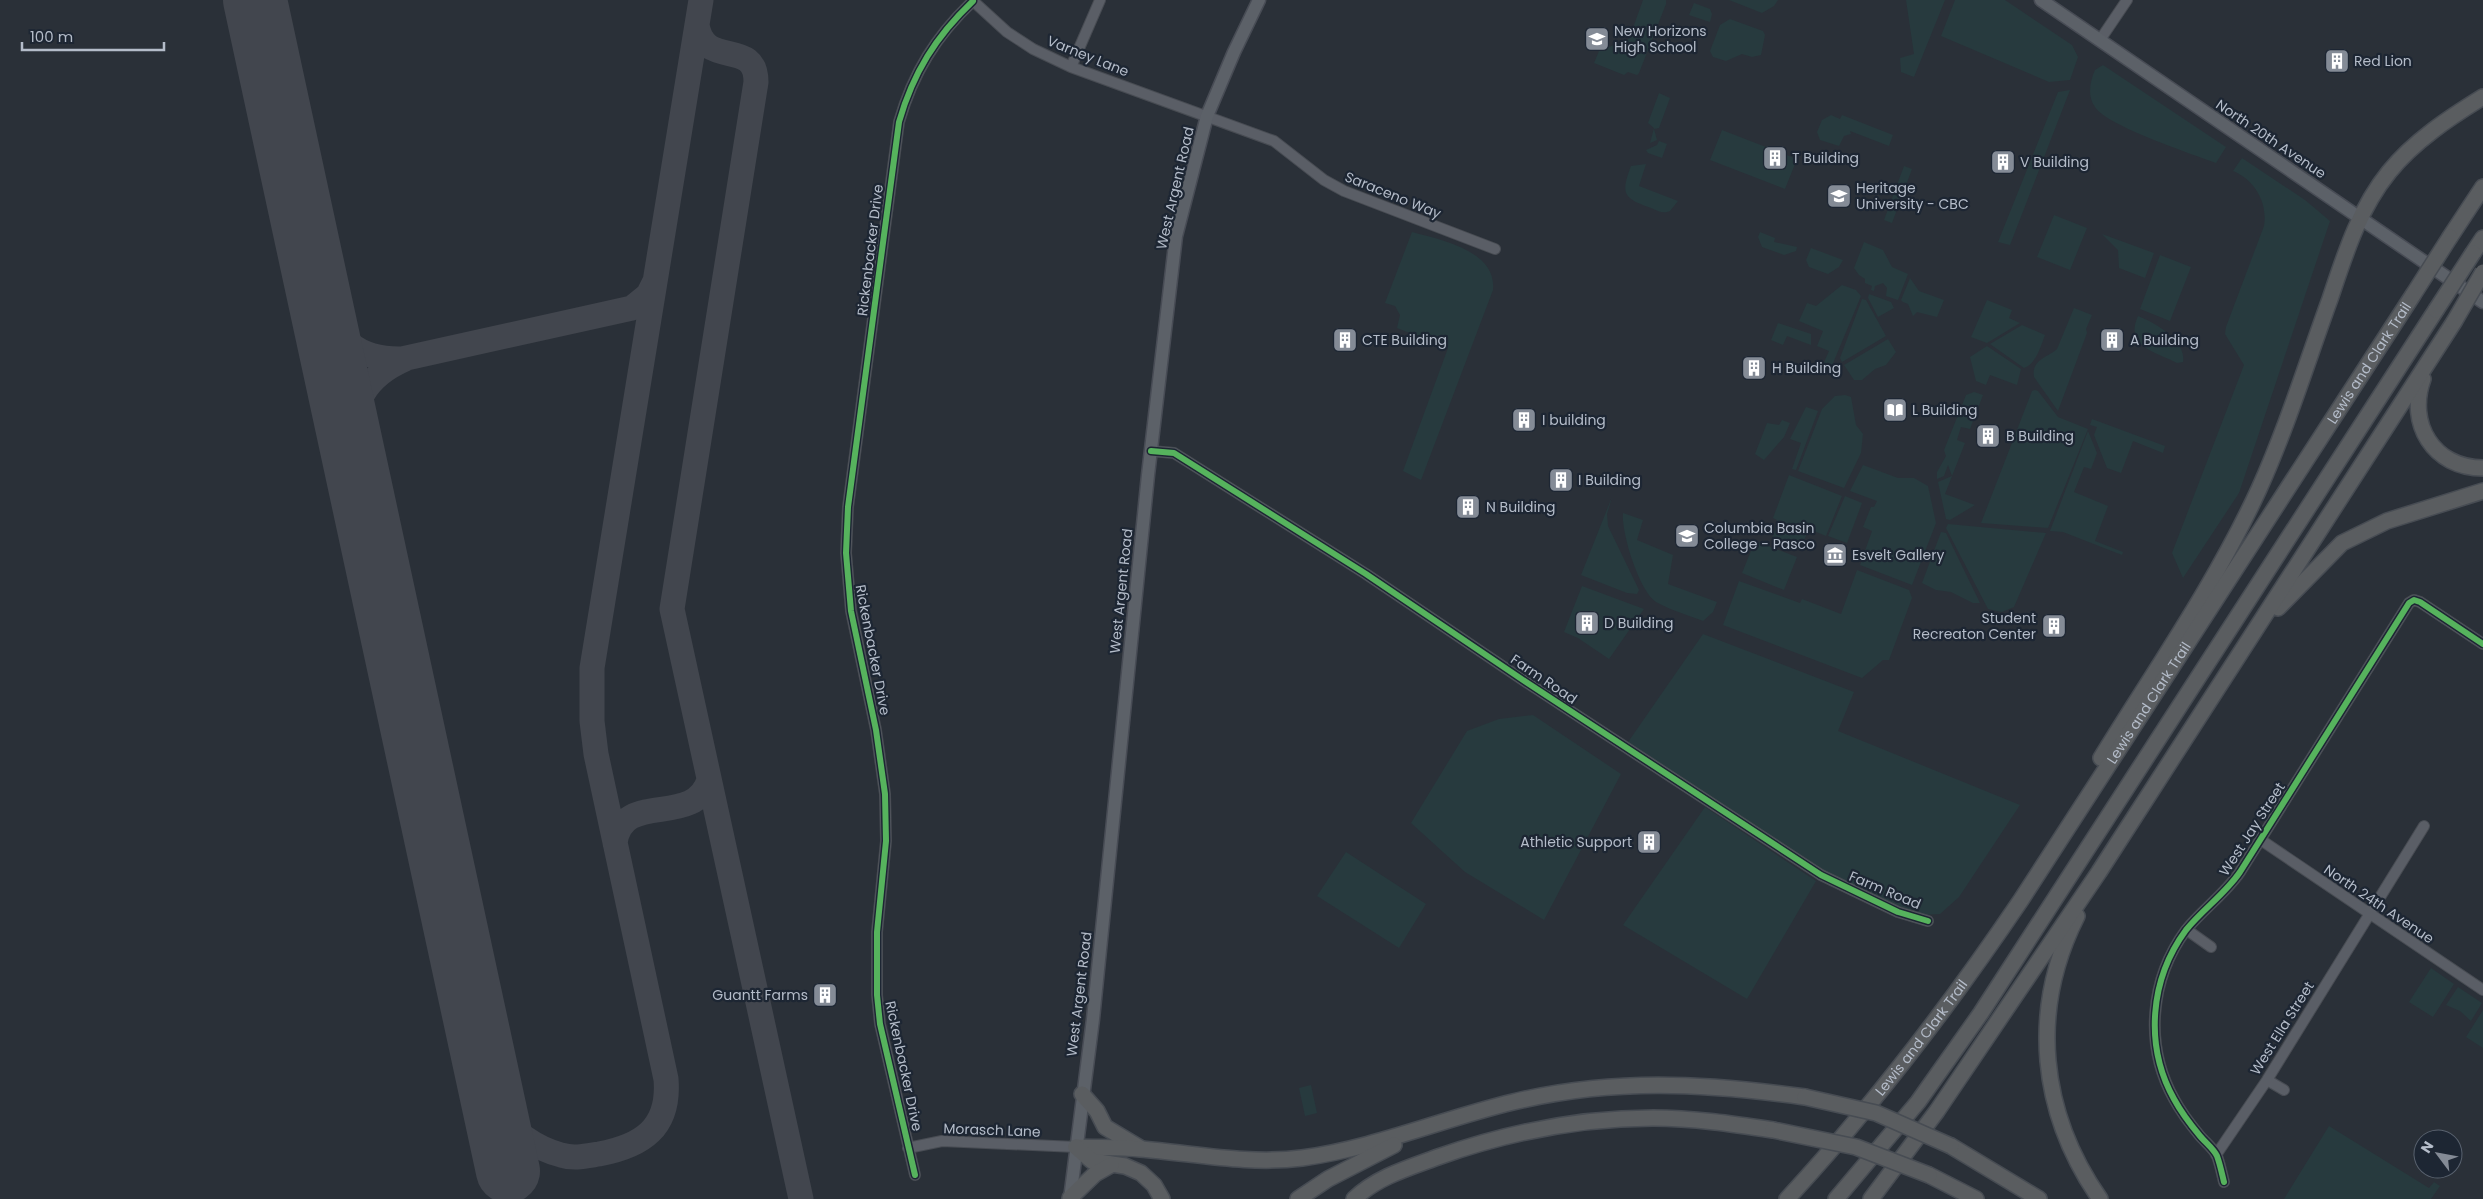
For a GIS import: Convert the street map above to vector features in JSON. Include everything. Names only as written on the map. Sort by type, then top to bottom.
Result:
[{"type":"highway","points":[[2021,900],[2022,885],[2210,583],[2248,512],[2278,444],[2360,218],[2380,184],[2400,160],[2432,132],[2483,97]]},
{"type":"highway","name":"Lewis and Clark Trail","points":[[1787,1199],[1839,1140],[1966,981],[2021,900],[2483,186]]},
{"type":"highway","points":[[1836,1199],[1918,1102],[1981,1013],[2483,238]]},
{"type":"highway","points":[[2483,272],[2422,378],[2417,399],[2419,420],[2428,439],[2442,454],[2460,464],[2483,468]]},
{"type":"highway","points":[[1871,1199],[1937,1110],[2099,872],[2454,322]]},
{"type":"highway","points":[[2230,670],[2271,615],[2342,543],[2387,521],[2483,492]]},
{"type":"highway","points":[[2099,872],[2074,921],[2056,971],[2046,1035],[2049,1078],[2058,1119],[2074,1158],[2100,1199]]},
{"type":"highway","points":[[1076,1147],[1141,1149],[1222,1158],[1300,1158],[1366,1145],[1450,1120],[1546,1095],[1614,1086],[1646,1084],[1715,1086],[1805,1097],[1876,1113],[1951,1146],[2039,1199]]},
{"type":"highway","points":[[1082,1094],[1097,1111],[1104,1127],[1141,1149]]},
{"type":"highway","points":[[1354,1199],[1363,1190],[1396,1172],[1465,1148],[1529,1131],[1596,1121],[1653,1118],[1716,1122],[1773,1130],[1856,1147],[1929,1175],[1976,1199]]},
{"type":"highway","points":[[1298,1199],[1358,1162],[1450,1120]]},
{"type":"highway","points":[[1076,1147],[1092,1161],[1125,1166],[1141,1173],[1154,1185],[1162,1199]]},
{"type":"highway","points":[[1070,1199],[1095,1174],[1111,1165]]},
{"type":"main road","name":"West Argent Road","points":[[1070,1199],[1093,1019],[1151,451],[1176,236],[1207,116],[1234,52],[1259,0]]},
{"type":"main road","name":"North 20th Avenue","points":[[2041,0],[2483,302]]},
{"type":"street","points":[[1072,67],[1100,0]]},
{"type":"street","points":[[2100,40],[2127,0]]},
{"type":"street","name":"Varney Lane","points":[[973,1],[1007,32],[1034,49],[1072,67],[1207,116]]},
{"type":"street","name":"Rickenbacker Drive","points":[[915,1175],[880,1024],[877,995],[877,932],[886,841],[885,794],[876,730],[851,611],[846,553],[847,520],[899,122],[914,80],[932,46],[952,20],[973,1]]},
{"type":"street","name":"Saraceno Way","points":[[1207,116],[1274,141],[1324,180],[1344,191],[1495,250]]},
{"type":"street","name":"Farm Road","points":[[1151,451],[1174,453],[1366,574],[1526,682],[1821,875],[1898,912],[1928,921]]},
{"type":"street","name":"West Jay Street","points":[[2216,1155],[2187,1119],[2170,1092],[2162,1074],[2156,1042],[2155,1005],[2170,958],[2187,930],[2232,884],[2409,603],[2414,600],[2420,602],[2483,644]]},
{"type":"street","name":"West Ella Street","points":[[2216,1155],[2267,1080],[2424,826]]},
{"type":"street","name":"North 24th Avenue","points":[[2261,840],[2483,990]]},
{"type":"street","points":[[2187,930],[2211,947]]},
{"type":"street","points":[[2267,1080],[2284,1090]]},
{"type":"street","name":"Morasch Lane","points":[[908,1148],[942,1141],[1076,1147]]},
{"type":"street","points":[[2216,1155],[2224,1182]]},
{"type":"green space","points":[[1643,0],[1666,0],[1666,4],[1639,73],[1637,75],[1628,72],[1624,75],[1594,63],[1599,51],[1629,39]]},
{"type":"green space","points":[[1729,0],[1778,0],[1774,6],[1762,13]]},
{"type":"green space","points":[[1906,0],[1945,0],[1914,77],[1901,72],[1900,58],[1914,54]]},
{"type":"green space","points":[[1955,0],[2005,0],[2072,45],[2078,57],[2070,80],[2049,82],[1941,36]]},
{"type":"green space","points":[[1694,3],[1710,9],[1712,14],[1710,22],[1689,15]]},
{"type":"green space","points":[[1730,19],[1763,31],[1765,35],[1761,55],[1752,57],[1742,54],[1726,61],[1713,57],[1710,51],[1720,25]]},
{"type":"green space","points":[[2103,65],[2226,147],[2216,163],[2132,131],[2103,114],[2092,103],[2090,88],[2095,70]]},
{"type":"green space","points":[[2070,90],[2010,245],[1998,242],[2058,92]]},
{"type":"green space","points":[[1659,93],[1670,98],[1659,128],[1654,129],[1657,140],[1650,143],[1654,128],[1648,123]]},
{"type":"green space","points":[[1831,115],[1840,119],[1842,115],[1893,135],[1889,146],[1850,131],[1851,134],[1844,136],[1839,146],[1820,140],[1817,132],[1822,120]]},
{"type":"green space","points":[[1722,130],[1797,159],[1785,189],[1710,160]]},
{"type":"green space","points":[[1659,141],[1667,144],[1662,158],[1648,153],[1646,150],[1657,145]]},
{"type":"green space","points":[[2242,158],[2305,200],[2330,221],[2239,493],[2183,578],[2172,553],[2244,365],[2225,334],[2226,327],[2264,226],[2264,209],[2258,193],[2248,180],[2233,171]]},
{"type":"green space","points":[[1646,164],[1639,186],[1678,201],[1670,211],[1658,211],[1635,201],[1627,194],[1625,189],[1631,166]]},
{"type":"green space","points":[[1904,166],[1912,169],[1892,223],[1884,220]]},
{"type":"green space","points":[[2054,215],[2087,228],[2070,270],[2037,257]]},
{"type":"green space","points":[[1412,232],[1465,249],[1477,257],[1486,266],[1492,277],[1493,290],[1421,480],[1403,471],[1448,348],[1397,328],[1400,315],[1395,306],[1385,303]]},
{"type":"green space","points":[[1760,232],[1775,238],[1774,242],[1797,247],[1796,251],[1784,255],[1762,247],[1758,237]]},
{"type":"green space","points":[[2102,234],[2154,253],[2145,278],[2119,268],[2118,250]]},
{"type":"green space","points":[[1864,242],[1883,250],[1892,267],[1908,274],[1898,300],[1886,296],[1887,288],[1883,283],[1875,286],[1874,291],[1871,290],[1872,286],[1865,283],[1865,279],[1854,268]]},
{"type":"green space","points":[[1811,248],[1843,260],[1839,267],[1828,274],[1809,267],[1806,260]]},
{"type":"green space","points":[[2160,255],[2191,267],[2170,321],[2140,309]]},
{"type":"green space","points":[[1910,278],[1919,291],[1944,300],[1937,317],[1917,312],[1913,316],[1908,304],[1901,300]]},
{"type":"green space","points":[[1842,285],[1856,290],[1861,296],[1831,368],[1826,371],[1821,369],[1829,351],[1817,346],[1823,331],[1799,321],[1807,303],[1816,306]]},
{"type":"green space","points":[[1869,294],[1891,302],[1894,308],[1878,317],[1868,298]]},
{"type":"green space","points":[[1862,299],[1866,300],[1886,336],[1842,362],[1840,358]]},
{"type":"green space","points":[[1987,300],[2012,310],[2009,318],[2020,323],[1987,343],[1971,337]]},
{"type":"green space","points":[[2074,308],[2092,315],[2058,411],[2034,377],[2034,371],[2035,366],[2041,359],[2057,349]]},
{"type":"green space","points":[[2138,316],[2168,333],[2175,340],[2183,354],[2183,362],[2177,363],[2151,351],[2138,341],[2135,335],[2135,326]]},
{"type":"green space","points":[[1778,323],[1811,334],[1811,345],[1787,336],[1783,345],[1771,340]]},
{"type":"green space","points":[[2022,325],[2045,335],[2035,359],[2024,368],[1990,344]]},
{"type":"green space","points":[[1888,339],[1896,352],[1886,365],[1875,369],[1862,380],[1854,380],[1844,365]]},
{"type":"green space","points":[[1987,346],[2021,369],[2017,385],[1990,375],[1986,385],[1976,381],[1970,357]]},
{"type":"green space","points":[[2032,391],[2038,391],[2058,417],[2088,429],[2048,528],[1981,523]]},
{"type":"green space","points":[[1974,392],[1983,395],[1970,429],[1961,427],[1957,440],[1965,443],[1945,494],[1975,505],[1950,520],[1946,519],[1938,482],[1952,476],[1948,465],[1944,476],[1937,479],[1937,472],[1946,456],[1944,450],[1966,395]]},
{"type":"green space","points":[[1845,395],[1851,397],[1856,425],[1863,434],[1861,453],[1844,488],[1798,471],[1822,409],[1835,396]]},
{"type":"green space","points":[[1806,407],[1818,411],[1796,470],[1792,469],[1801,443],[1790,439]]},
{"type":"green space","points":[[2092,419],[2165,446],[2163,453],[2133,441],[2121,473],[2107,468],[2094,435],[2097,427],[2090,425]]},
{"type":"green space","points":[[1782,420],[1790,423],[1784,437],[1764,460],[1755,454],[1767,423],[1779,425]]},
{"type":"green space","points":[[2088,431],[2097,453],[2091,469],[2084,467],[2074,492],[2108,506],[2095,541],[2123,552],[2122,555],[2063,532],[2050,531]]},
{"type":"green space","points":[[1863,465],[1898,478],[1914,478],[1928,486],[1936,523],[1912,585],[1860,565],[1872,531],[1863,527],[1871,507],[1874,507],[1877,501],[1850,491]]},
{"type":"green space","points":[[1789,475],[1842,496],[1826,536],[1809,529],[1801,547],[1773,537],[1777,520],[1773,518]]},
{"type":"green space","points":[[1845,496],[1862,503],[1847,543],[1828,536]]},
{"type":"green space","points":[[1612,497],[1607,514],[1608,526],[1639,590],[1637,594],[1627,593],[1581,575]]},
{"type":"green space","points":[[1623,513],[1643,520],[1637,540],[1673,555],[1668,584],[1717,602],[1713,612],[1703,621],[1661,605],[1650,596],[1643,586],[1632,560],[1625,533]]},
{"type":"green space","points":[[1948,524],[2046,533],[2014,607],[2002,612],[1988,609],[1946,528]]},
{"type":"green space","points":[[1941,532],[1946,533],[1980,603],[1973,603],[1951,592],[1936,590],[1922,583]]},
{"type":"green space","points":[[1755,541],[1797,557],[1784,590],[1742,573]]},
{"type":"green space","points":[[1857,570],[1909,590],[1912,598],[1889,660],[1883,660],[1862,678],[1723,625],[1739,581],[1800,603],[1802,599],[1841,614]]},
{"type":"green space","points":[[1582,586],[1644,609],[1609,659],[1578,638],[1564,632]]},
{"type":"green space","points":[[1703,634],[1854,692],[1838,731],[2020,805],[1959,897],[1940,914],[1922,915],[1898,908],[1810,865],[1626,745]]},
{"type":"green space","points":[[1533,715],[1621,774],[1544,920],[1465,872],[1411,823],[1467,731],[1499,719]]},
{"type":"green space","points":[[1705,807],[1816,881],[1747,999],[1623,925]]},
{"type":"green space","points":[[1346,852],[1426,904],[1399,948],[1317,896]]},
{"type":"green space","points":[[2431,968],[2454,984],[2433,1017],[2409,1002]]},
{"type":"green space","points":[[2458,987],[2482,1003],[2471,1021],[2460,1011],[2446,1005]]},
{"type":"green space","points":[[2483,1010],[2483,1048],[2466,1037]]},
{"type":"green space","points":[[1311,1085],[1317,1113],[1305,1116],[1299,1088]]},
{"type":"green space","points":[[2329,1126],[2429,1188],[2434,1182],[2440,1186],[2431,1199],[2284,1199]]},
{"type":"taxiway","points":[[495,1112],[517,1132],[542,1148],[566,1156],[580,1157],[614,1150],[640,1140],[658,1122],[666,1096],[666,1079],[596,754],[592,721],[592,668],[701,0]]},
{"type":"taxiway","points":[[697,25],[702,39],[709,47],[748,60],[754,68],[756,82],[672,609],[801,1199]]},
{"type":"taxiway","points":[[320,298],[333,325],[350,344],[372,356],[402,359],[632,308],[648,295],[655,281]]},
{"type":"taxiway","points":[[352,447],[355,417],[363,393],[379,374],[405,359]]},
{"type":"taxiway","points":[[615,843],[620,827],[631,817],[644,812],[689,803],[701,795],[709,780]]},
{"type":"runway","points":[[255,0],[508,1171]]},
{"type":"cycle path","points":[[915,1175],[880,1024],[877,995],[877,932],[886,841],[885,794],[876,730],[851,611],[846,553],[848,507],[899,122],[911,87],[927,56],[948,28],[973,1]]},
{"type":"cycle path","points":[[1151,451],[1174,453],[1366,574],[1526,682],[1821,875],[1898,912],[1928,921]]},
{"type":"cycle path","points":[[2224,1182],[2217,1156],[2177,1104],[2164,1078],[2158,1057],[2155,1035],[2158,991],[2174,949],[2186,930],[2240,872],[2409,603],[2414,600],[2420,602],[2483,644]]},
{"type":"place","name":"New Horizons High School","points":[[1597,39]]},
{"type":"place","name":"Red Lion","points":[[2337,61]]},
{"type":"place","name":"T Building","points":[[1775,158]]},
{"type":"place","name":"V Building","points":[[2003,162]]},
{"type":"place","name":"Heritage University - CBC","points":[[1839,196]]},
{"type":"place","name":"CTE Building","points":[[1345,340]]},
{"type":"place","name":"A Building","points":[[2112,340]]},
{"type":"place","name":"H Building","points":[[1754,368]]},
{"type":"place","name":"L Building","points":[[1895,410]]},
{"type":"place","name":"I building","points":[[1524,420]]},
{"type":"place","name":"B Building","points":[[1988,436]]},
{"type":"place","name":"I Building","points":[[1561,480]]},
{"type":"place","name":"N Building","points":[[1468,507]]},
{"type":"place","name":"Columbia Basin College - Pasco","points":[[1687,536]]},
{"type":"place","name":"Esvelt Gallery","points":[[1835,555]]},
{"type":"place","name":"D Building","points":[[1587,623]]},
{"type":"place","name":"Student Recreaton Center","points":[[2054,626]]},
{"type":"place","name":"Athletic Support","points":[[1649,842]]},
{"type":"place","name":"Guantt Farms","points":[[825,995]]}]
